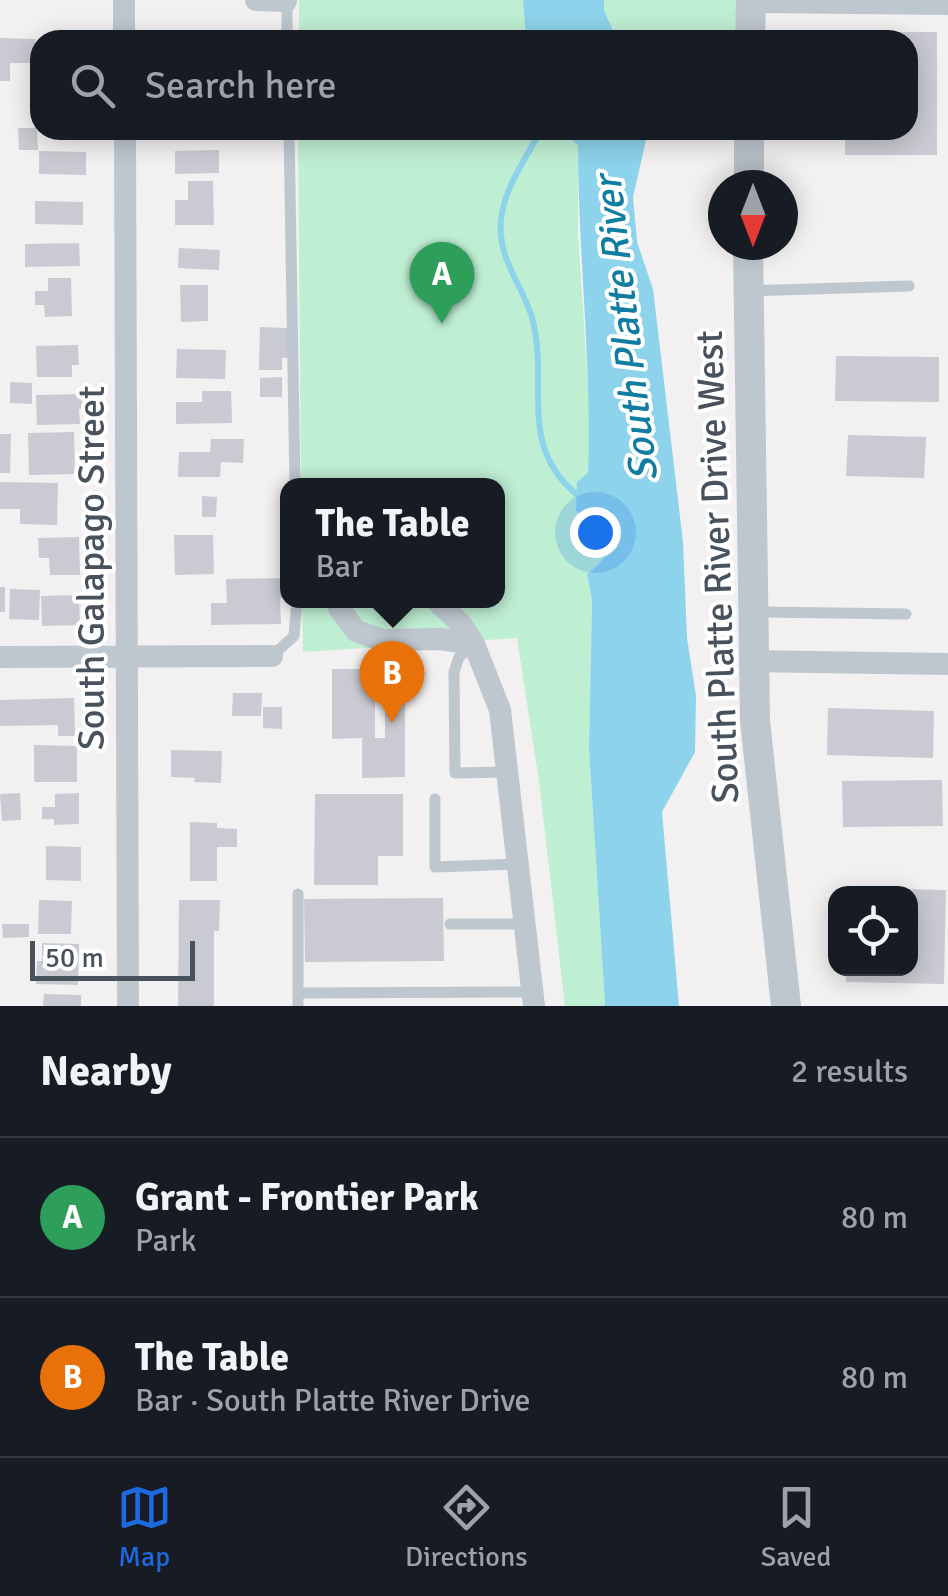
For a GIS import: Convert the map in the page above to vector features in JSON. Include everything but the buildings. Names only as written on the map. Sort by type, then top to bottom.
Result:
[{"type":"street","points":[[124,0],[124,30]]},
{"type":"street","points":[[256,0],[286,1]]},
{"type":"street","points":[[750,30],[751,1],[948,4]]},
{"type":"street","name":"South Galapago Street","points":[[124,140],[128,1006]]},
{"type":"street","points":[[749,140],[749,170]]},
{"type":"street","name":"South Platte River Drive West","points":[[748,260],[752,660],[760,776],[786,1006]]},
{"type":"street","points":[[339,608],[356,630],[382,640],[440,638],[474,644]]},
{"type":"street","points":[[444,608],[474,644],[500,710],[533,999]]},
{"type":"street","points":[[0,657],[272,656]]},
{"type":"street","points":[[752,660],[948,664]]},
{"type":"lane","points":[[286,1],[287,30]]},
{"type":"lane","points":[[288,140],[295,478]]},
{"type":"lane","points":[[748,291],[909,286]]},
{"type":"lane","points":[[272,656],[294,636],[296,608]]},
{"type":"lane","points":[[752,612],[906,614]]},
{"type":"lane","points":[[474,644],[459,657],[454,672],[456,772],[505,772]]},
{"type":"lane","points":[[435,799],[435,867],[516,864]]},
{"type":"lane","points":[[298,894],[298,999],[488,992],[533,999]]},
{"type":"lane","points":[[450,924],[524,924]]},
{"type":"lane","points":[[488,992],[488,1006]]},
{"type":"green space","points":[[299,0],[523,0],[525,30],[299,30]]},
{"type":"green space","points":[[604,0],[736,0],[736,30],[613,30]]},
{"type":"green space","points":[[298,140],[573,140],[578,144],[578,234],[590,415],[588,473],[576,511],[602,534],[608,547],[606,555],[587,575],[592,601],[589,749],[605,1006],[565,1006],[539,781],[517,638],[303,652],[302,608],[505,608],[505,478],[301,478]]},
{"type":"water","points":[[523,0],[604,0],[613,30],[525,30]]},
{"type":"water","name":"South Platte River","points":[[572,140],[646,140],[633,197],[637,242],[653,289],[683,542],[687,638],[696,696],[695,752],[662,812],[679,1006],[605,1006],[589,749],[592,601],[587,574],[606,555],[608,547],[602,533],[576,511],[577,482],[588,473],[589,432],[578,145]]},
{"type":"waterway","points":[[535,140],[506,196],[501,234],[507,260],[533,321],[541,438],[561,479],[581,498]]},
{"type":"place","name":"Grant - Frontier Park","points":[[442,324]]},
{"type":"place","name":"The Table","points":[[392,723]]}]
